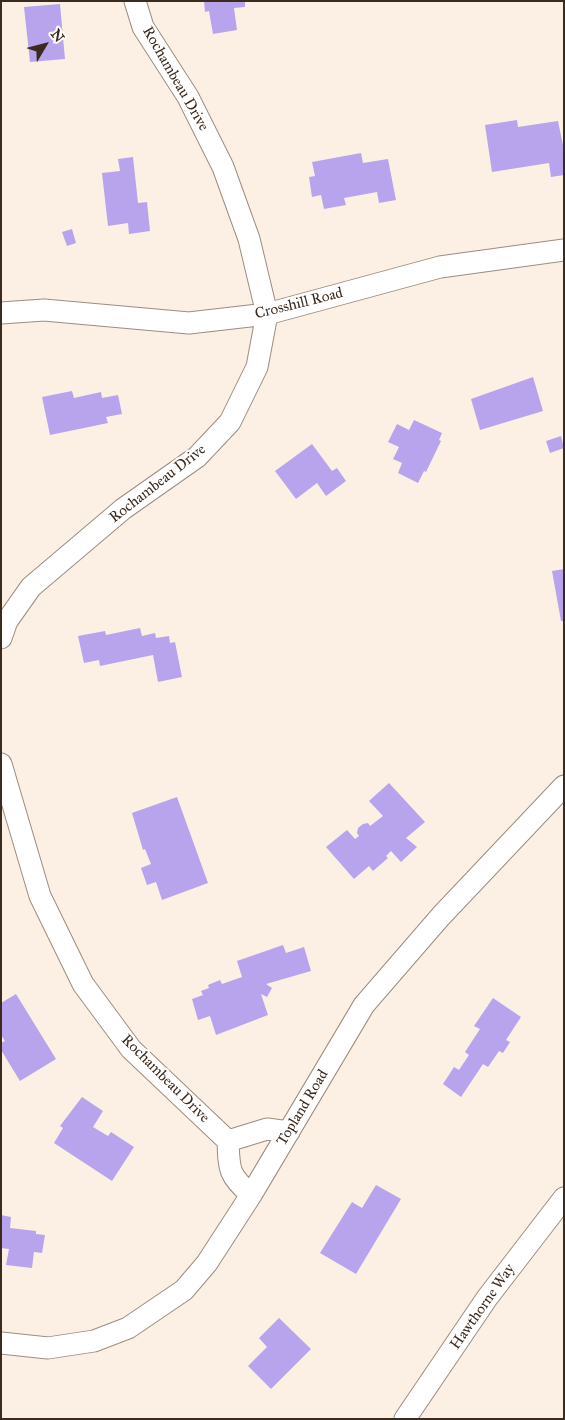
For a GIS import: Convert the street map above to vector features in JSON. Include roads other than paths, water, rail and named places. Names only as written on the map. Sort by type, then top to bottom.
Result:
[{"type":"street","name":"Rochambeau Drive","points":[[1,638],[7,621],[31,587],[124,509],[197,457],[230,422],[257,367],[267,314],[249,239],[223,167],[188,97],[143,28],[135,1]]},
{"type":"street","name":"Crosshill Road","points":[[1,313],[44,310],[189,323],[267,314],[440,267],[564,250]]},
{"type":"street","name":"Rochambeau Drive","points":[[1,764],[40,896],[83,984],[131,1049],[228,1141]]},
{"type":"street","name":"Topland Road","points":[[1,1343],[51,1347],[94,1341],[128,1328],[184,1290],[207,1263],[251,1195],[364,1005],[441,916],[564,786]]},
{"type":"street","points":[[251,1195],[233,1178],[228,1163],[228,1141],[267,1129],[289,1132]]},
{"type":"street","name":"Hawthorne Way","points":[[405,1419],[487,1298],[564,1198]]}]
